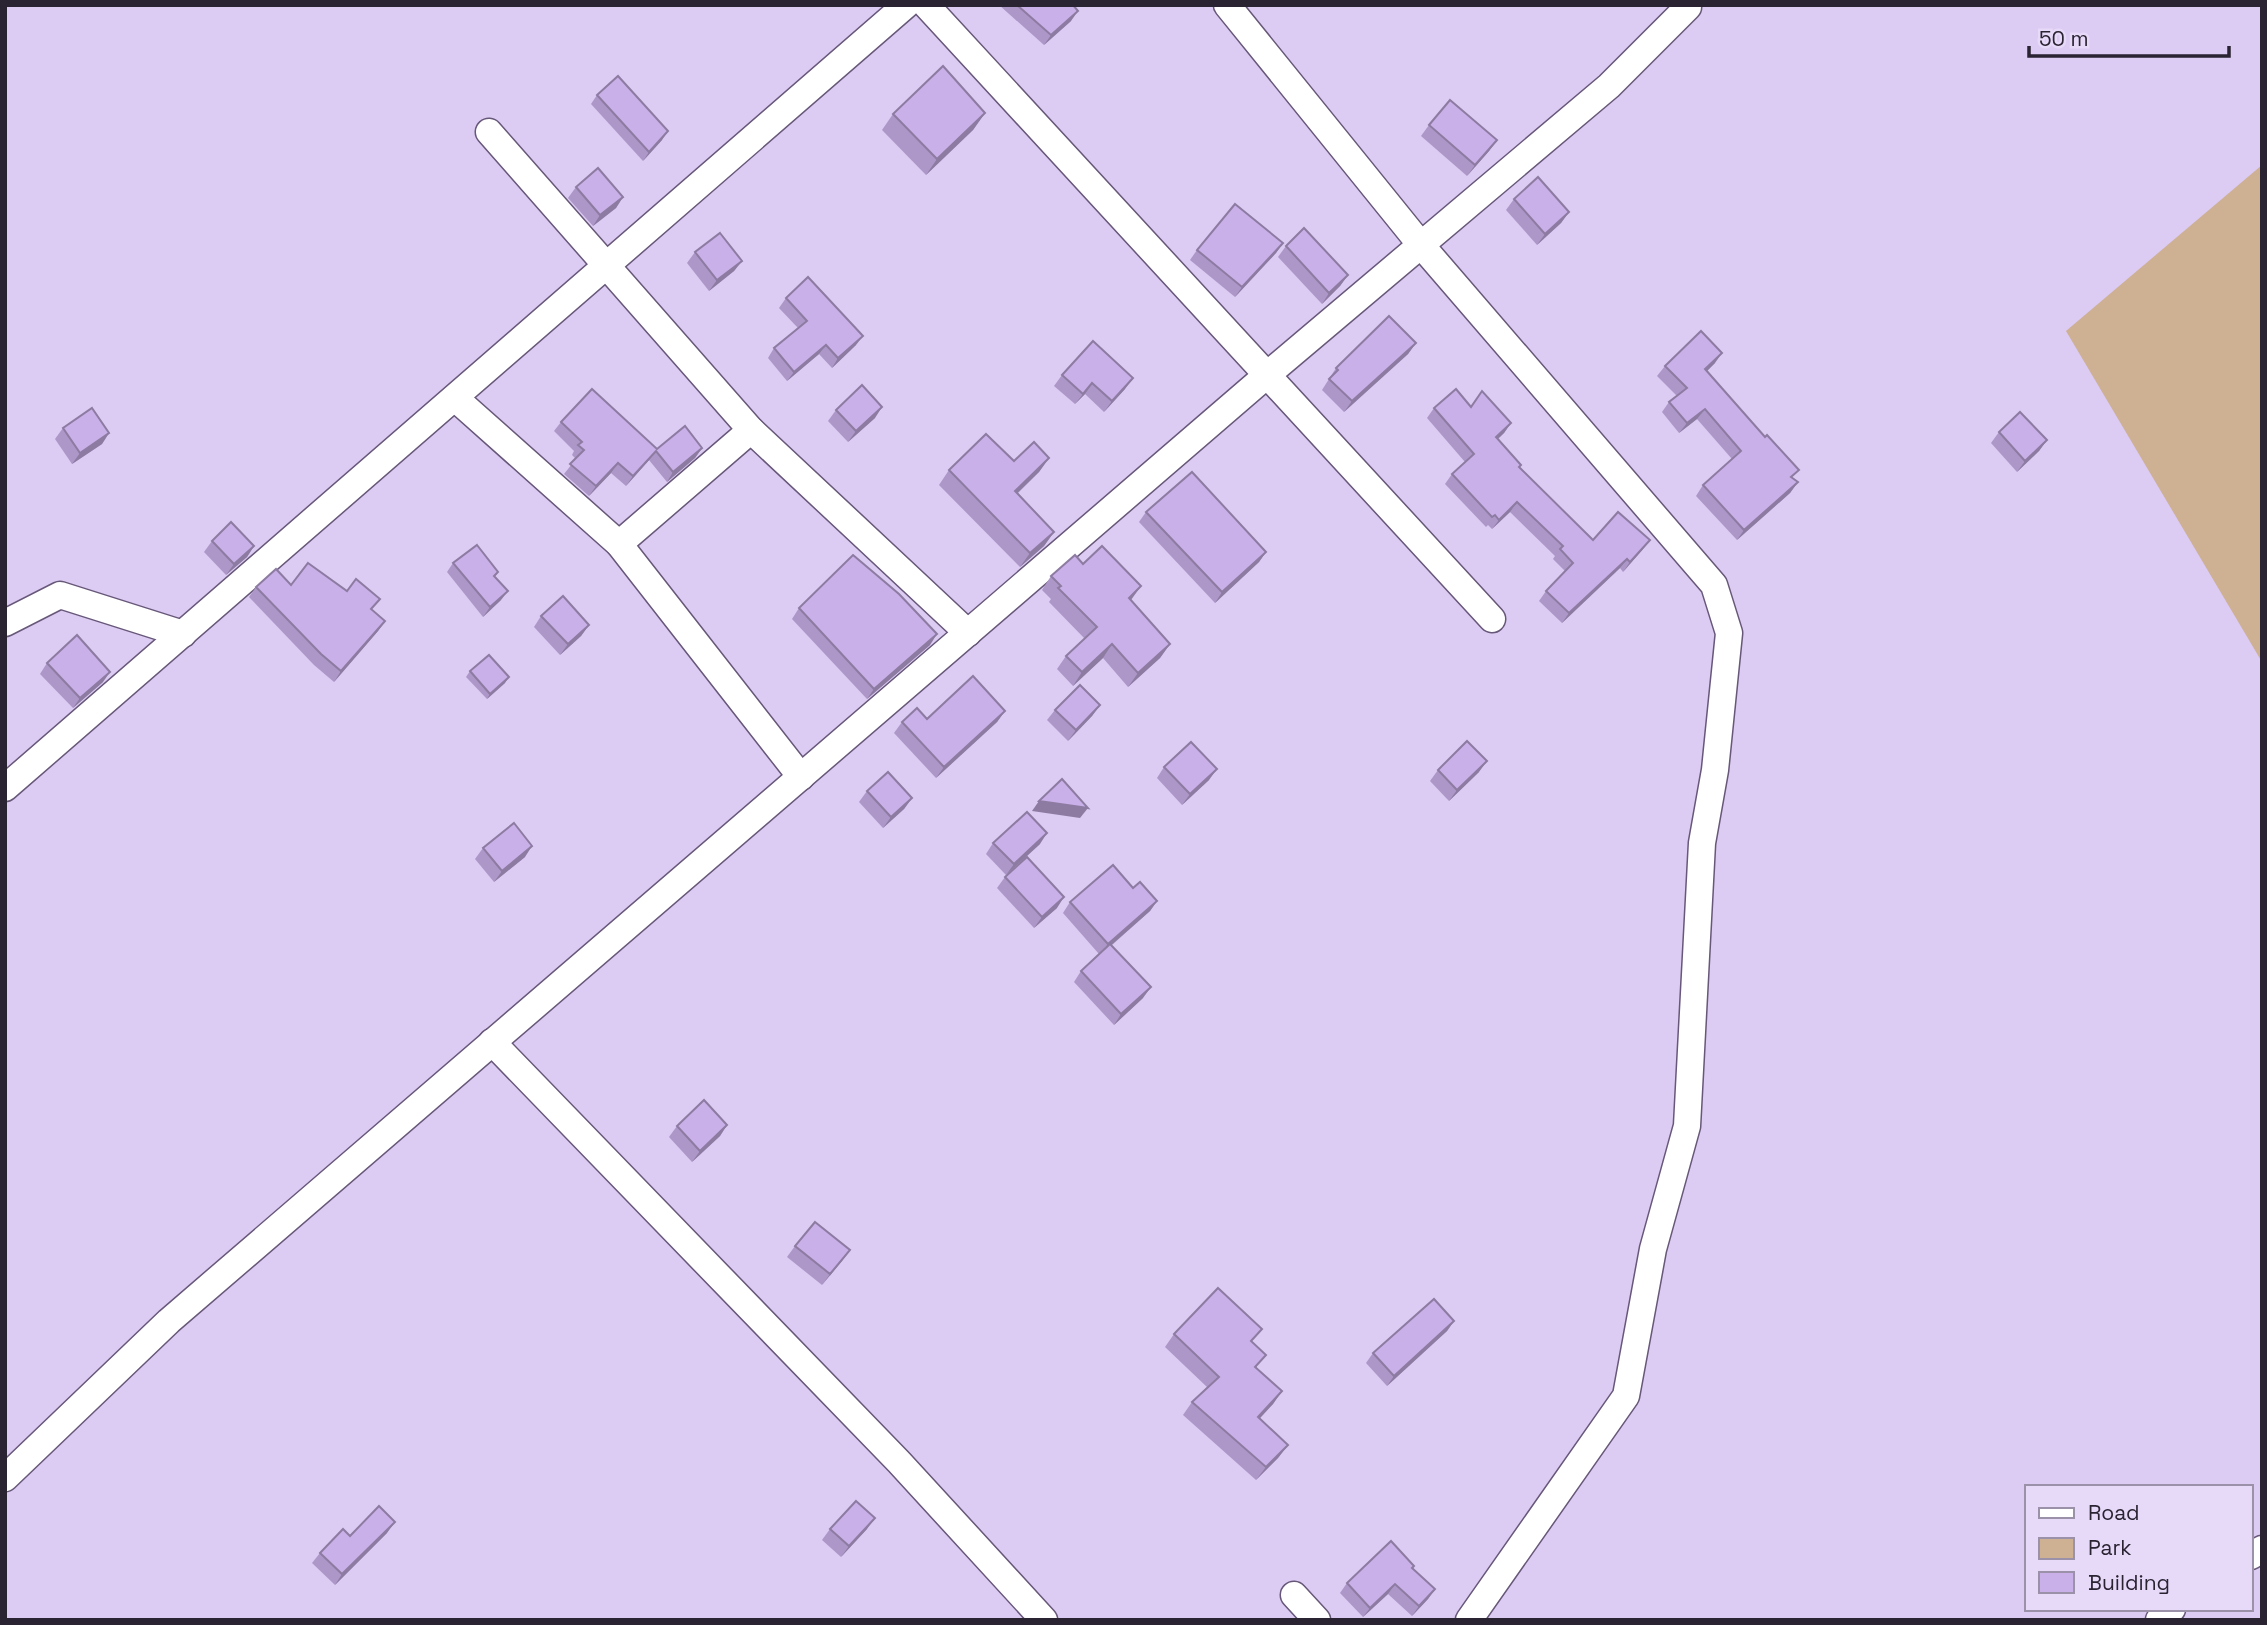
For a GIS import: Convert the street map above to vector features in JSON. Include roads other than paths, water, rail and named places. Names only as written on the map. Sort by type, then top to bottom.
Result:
[{"type":"street","points":[[5,788],[906,5]]},
{"type":"street","points":[[926,5],[1492,619]]},
{"type":"street","points":[[1227,5],[1421,245],[1714,585],[1729,633],[1715,771],[1702,843],[1687,1126],[1653,1249],[1626,1396],[1469,1620]]},
{"type":"street","points":[[5,1478],[169,1321],[1267,374],[1609,86],[1689,7]]},
{"type":"street","points":[[489,132],[751,430],[968,633]]},
{"type":"street","points":[[455,398],[619,544],[801,776]]},
{"type":"street","points":[[619,544],[751,430]]},
{"type":"street","points":[[5,623],[60,596],[183,634]]},
{"type":"street","points":[[492,1042],[899,1462],[1044,1620]]},
{"type":"street","points":[[1294,1595],[1317,1620]]}]
